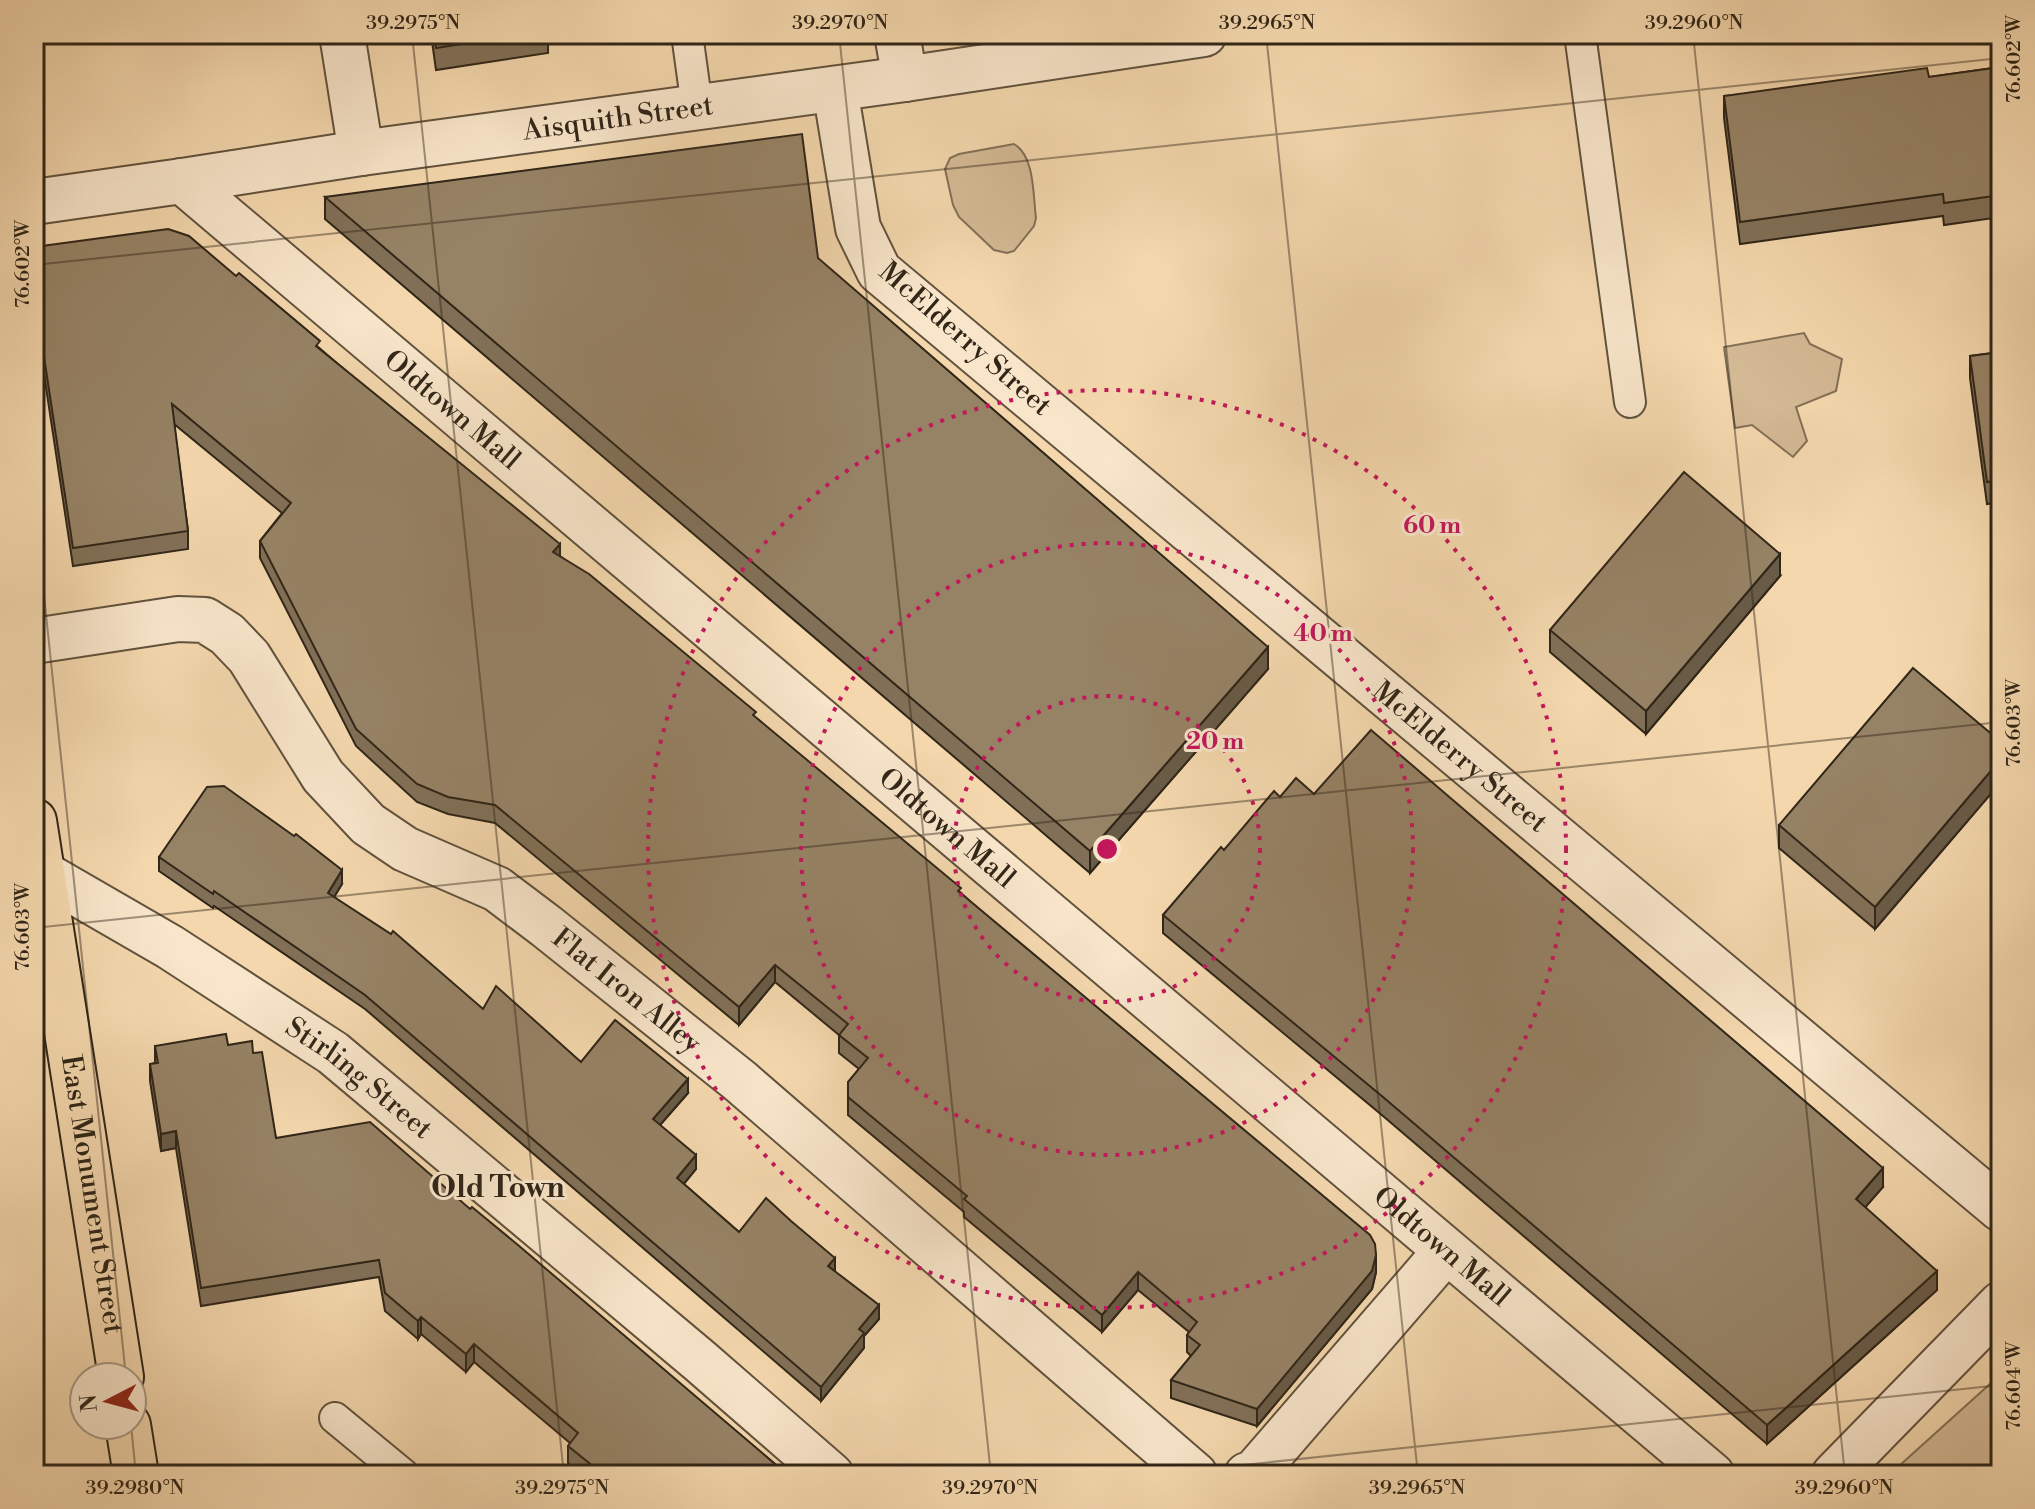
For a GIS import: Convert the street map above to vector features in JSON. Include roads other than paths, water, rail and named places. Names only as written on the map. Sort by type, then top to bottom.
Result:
[{"type":"main road","name":"East Monument Street","points":[[34,821],[118,1361]]},
{"type":"main road","points":[[131,1441],[136,1475]]},
{"type":"street","points":[[342,34],[361,153]]},
{"type":"street","points":[[897,34],[905,79]]},
{"type":"street","name":"Aisquith Street","points":[[34,202],[1204,34]]},
{"type":"street","name":"McElderry Street","points":[[835,89],[858,228],[879,271],[2001,1209]]},
{"type":"street","name":"Oldtown Mall","points":[[182,181],[1712,1475]]},
{"type":"street","name":"Flat Iron Alley","points":[[34,641],[178,619],[205,620],[227,634],[249,657],[323,776],[368,824],[405,849],[497,889],[558,936],[740,1081],[1195,1475]]},
{"type":"street","name":"Stirling Street","points":[[42,873],[170,947],[333,1053],[831,1475]]},
{"type":"street","points":[[1247,1475],[1254,1473],[1446,1251]]},
{"type":"street","points":[[1834,1475],[2001,1304]]},
{"type":"lane","points":[[687,34],[697,107]]},
{"type":"lane","points":[[1580,34],[1630,402]]},
{"type":"lane","points":[[335,1418],[404,1475]]},
{"type":"district","name":"Old Town","points":[[498,1188]]}]
